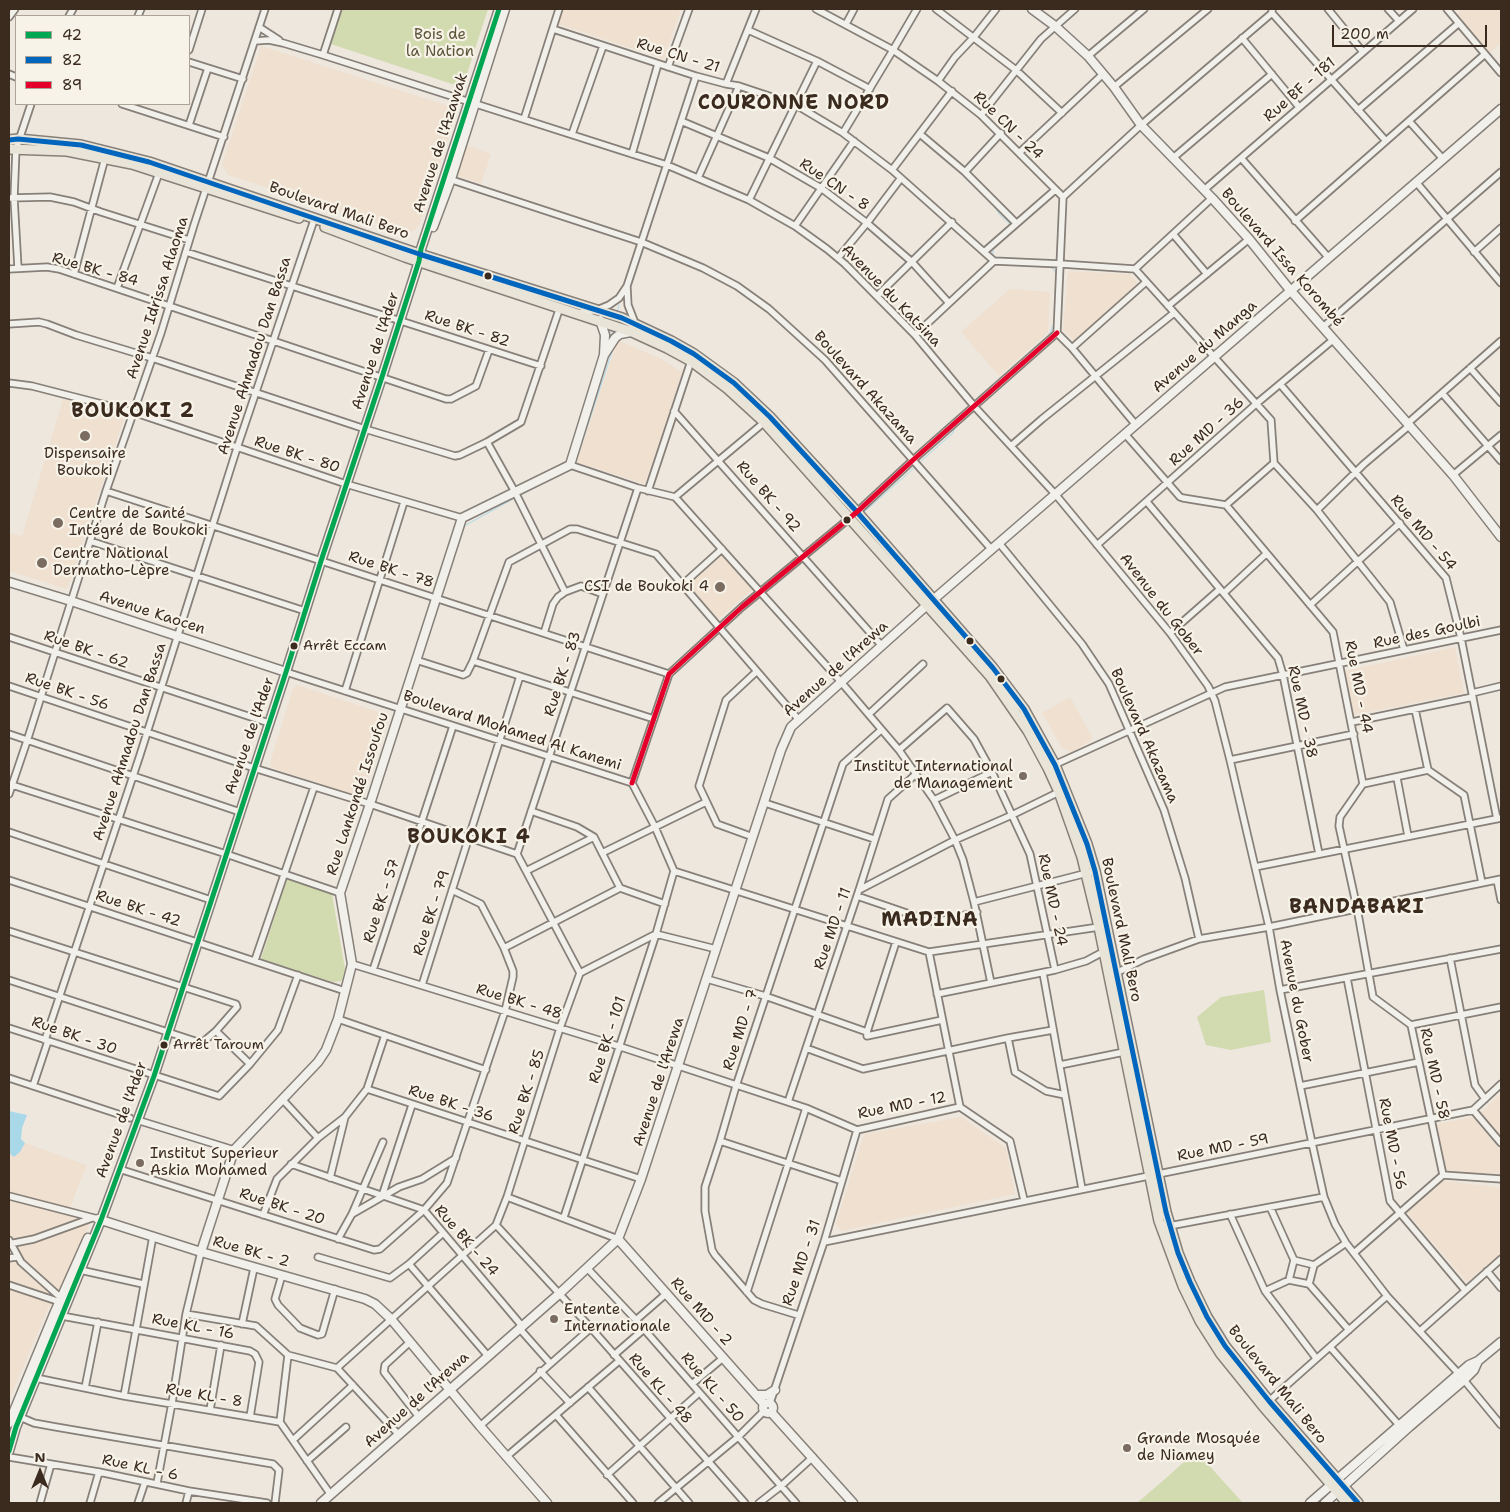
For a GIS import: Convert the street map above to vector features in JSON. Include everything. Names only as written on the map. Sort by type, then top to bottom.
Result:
[{"type":"main road","name":"Boulevard Mali Bero","points":[[13,144],[105,158],[208,185],[313,223],[597,310],[694,354],[734,383],[930,603],[993,668],[1028,715],[1084,835],[1103,952],[1124,1052],[1135,1084]]},
{"type":"main road","name":"Boulevard Mali Bero","points":[[13,144],[73,144],[104,150],[420,256],[579,314],[633,327],[691,362],[728,388],[767,420]]},
{"type":"main road","name":"Boulevard Mali Bero","points":[[1052,766],[1059,792],[1091,872],[1116,973],[1135,1084],[1154,1175],[1169,1226],[1190,1282],[1207,1317],[1252,1386],[1337,1486],[1358,1503]]},
{"type":"main road","name":"Boulevard Mali Bero","points":[[1154,1175],[1160,1225],[1183,1286],[1200,1321],[1220,1354],[1269,1401],[1337,1486],[1348,1503]]},
{"type":"street","points":[[9,17],[15,9]]},
{"type":"street","points":[[190,47],[202,9]]},
{"type":"street","name":"Avenue Idrissa Alaoma","points":[[9,794],[10,785],[27,741],[106,491],[152,358],[266,9]]},
{"type":"street","points":[[323,54],[338,9]]},
{"type":"street","name":"Avenue de l'Azawak","points":[[472,102],[498,9]]},
{"type":"street","name":"Avenue de l'Azawak","points":[[420,256],[505,9]]},
{"type":"street","points":[[524,119],[559,9]]},
{"type":"street","points":[[668,67],[689,9]]},
{"type":"street","points":[[726,84],[756,9]]},
{"type":"street","name":"Rue CN - 24","points":[[816,9],[893,50],[938,80],[1001,133],[1063,196]]},
{"type":"street","points":[[846,24],[854,9]]},
{"type":"street","points":[[842,133],[917,9]]},
{"type":"street","points":[[936,9],[1016,70],[1062,113]]},
{"type":"street","points":[[938,80],[996,9]]},
{"type":"street","name":"Boulevard Issa Korombé","points":[[1032,9],[1055,26],[1088,56],[1114,87],[1141,125],[1249,239],[1290,290],[1499,527],[1501,537]]},
{"type":"street","points":[[981,115],[1042,38],[1075,9]]},
{"type":"street","points":[[1088,56],[1144,9]]},
{"type":"street","points":[[1114,87],[1208,9]]},
{"type":"street","points":[[1328,9],[1363,52]]},
{"type":"street","points":[[1388,9],[1399,21]]},
{"type":"street","name":"Rue BF - 181","points":[[1204,190],[1413,9]]},
{"type":"street","points":[[1446,9],[1501,74]]},
{"type":"street","points":[[632,783],[669,674],[719,628],[853,515],[1057,333],[1063,196],[1272,11],[1386,141]]},
{"type":"street","points":[[1358,110],[1459,23]]},
{"type":"street","points":[[260,27],[282,43]]},
{"type":"street","name":"Rue CN - 21","points":[[553,29],[696,76],[739,86],[796,105],[854,141],[892,170],[994,261]]},
{"type":"street","points":[[748,30],[817,61],[870,89]]},
{"type":"street","points":[[1242,38],[1299,107]]},
{"type":"street","points":[[255,41],[269,40],[282,43]]},
{"type":"street","name":"Avenue du Katsina","points":[[282,43],[323,54],[667,165],[749,200],[795,226],[838,258],[915,335],[974,406],[1056,495]]},
{"type":"street","points":[[572,134],[603,46]]},
{"type":"street","points":[[1295,221],[1485,54]]},
{"type":"street","points":[[749,200],[817,61]]},
{"type":"street","points":[[190,62],[242,79]]},
{"type":"street","points":[[632,154],[658,64]]},
{"type":"street","points":[[189,125],[208,68]]},
{"type":"street","points":[[1019,153],[1103,74]]},
{"type":"street","points":[[1173,158],[1272,74]]},
{"type":"street","points":[[579,314],[597,310],[619,298],[627,286],[696,76]]},
{"type":"street","points":[[698,178],[739,86]]},
{"type":"street","points":[[892,170],[952,91]]},
{"type":"street","points":[[18,268],[11,198],[13,144],[31,105]]},
{"type":"street","points":[[125,105],[224,137]]},
{"type":"street","name":"Avenue du Manga","points":[[930,603],[1501,109]]},
{"type":"street","name":"Rue CN - 8","points":[[681,121],[769,158],[821,188],[867,223],[912,262],[949,303]]},
{"type":"street","points":[[1409,121],[1442,159]]},
{"type":"street","points":[[966,172],[1001,133]]},
{"type":"street","points":[[920,134],[966,172],[1016,223]]},
{"type":"street","points":[[795,226],[854,141]]},
{"type":"street","points":[[74,274],[105,158]]},
{"type":"street","points":[[1241,158],[1328,257]]},
{"type":"street","points":[[1323,327],[1501,172]]},
{"type":"street","points":[[117,288],[159,173]]},
{"type":"street","name":"Boulevard Akazama","points":[[447,178],[641,242],[702,268],[737,286],[769,309],[825,360],[992,550]]},
{"type":"street","points":[[838,258],[901,178]]},
{"type":"street","points":[[1416,182],[1501,282]]},
{"type":"street","points":[[984,252],[1055,190]]},
{"type":"street","points":[[11,198],[54,198],[74,202],[189,240]]},
{"type":"street","points":[[1135,269],[1212,198]]},
{"type":"street","points":[[877,296],[952,222]]},
{"type":"street","name":"Avenue Ahmadou Dan Bassa","points":[[32,1086],[162,688],[237,448],[313,223]]},
{"type":"street","points":[[1474,252],[1501,228]]},
{"type":"street","points":[[1173,234],[1207,274]]},
{"type":"street","points":[[1168,306],[1249,239]]},
{"type":"street","name":"Rue BK - 82","points":[[186,252],[541,366]]},
{"type":"street","name":"Avenue de l'Ader","points":[[9,1437],[60,1300],[119,1169],[134,1119],[154,1076],[420,256]]},
{"type":"street","points":[[915,335],[994,261],[1135,269],[1272,422],[1274,463],[1317,510],[1391,604],[1404,650]]},
{"type":"street","name":"Rue BK - 84","points":[[9,269],[54,268],[446,399],[451,399],[476,386],[489,350]]},
{"type":"street","points":[[1072,348],[1146,282]]},
{"type":"street","points":[[604,355],[615,338],[633,327],[628,305],[627,286]]},
{"type":"street","points":[[9,324],[43,322],[76,335],[152,358],[365,429],[460,456],[521,422],[560,307]]},
{"type":"street","points":[[1011,446],[1174,313]]},
{"type":"street","points":[[570,465],[604,355],[605,335],[600,320]]},
{"type":"street","points":[[1057,333],[1072,348],[1136,425]]},
{"type":"street","name":"Rue MD - 36","points":[[1097,545],[1256,404],[1334,339]]},
{"type":"street","points":[[1317,510],[1442,392],[1501,343]]},
{"type":"street","points":[[648,491],[691,362]]},
{"type":"street","points":[[1470,368],[1501,403]]},
{"type":"street","name":"Rue BK - 80","points":[[9,383],[32,386],[133,412],[346,484],[462,518]]},
{"type":"street","name":"Rue MD - 54","points":[[1280,384],[1445,575],[1461,638],[1499,818]]},
{"type":"street","points":[[1442,392],[1501,461]]},
{"type":"street","name":"Rue BK - 92","points":[[674,411],[882,646]]},
{"type":"street","points":[[675,498],[767,420]]},
{"type":"street","points":[[1125,434],[1181,498],[1226,506],[1274,463]]},
{"type":"street","points":[[1453,475],[1501,435]]},
{"type":"street","points":[[487,442],[515,492],[565,592]]},
{"type":"street","points":[[462,518],[570,465],[638,488],[675,498],[869,714],[899,750],[934,800],[955,840],[966,869],[991,983]]},
{"type":"street","name":"Rue BK - 83","points":[[517,854],[638,488]]},
{"type":"street","name":"Rue BK - 78","points":[[106,491],[669,674]]},
{"type":"street","name":"Avenue du Gober","points":[[1056,495],[1170,633],[1212,693],[1230,760],[1269,927],[1280,990],[1324,1197],[1334,1224],[1346,1243],[1387,1296],[1501,1424]]},
{"type":"street","points":[[345,691],[404,502]]},
{"type":"street","name":"Rue MD - 38","points":[[1147,502],[1276,655],[1283,675],[1319,854]]},
{"type":"street","name":"Rue MD - 44","points":[[1226,506],[1333,632],[1363,784]]},
{"type":"street","name":"Rue Lankondé Issoufou","points":[[201,1252],[234,1150],[318,1062],[326,1050],[338,1018],[352,964],[340,894],[462,518]]},
{"type":"street","points":[[1310,605],[1400,523]]},
{"type":"street","points":[[416,660],[463,675],[467,673],[509,562],[540,544],[574,528],[656,554],[799,720]]},
{"type":"street","points":[[90,541],[305,611]]},
{"type":"street","name":"Boulevard Akazama","points":[[999,544],[1082,644],[1106,679],[1130,730],[1168,822],[1185,878],[1200,939]]},
{"type":"street","points":[[682,584],[722,549]]},
{"type":"street","points":[[1170,633],[1266,554]]},
{"type":"street","name":"Avenue Kaocen","points":[[9,582],[71,600],[286,672]]},
{"type":"street","points":[[544,633],[553,604],[565,592],[582,586],[603,594]]},
{"type":"street","name":"Avenue de l'Arewa","points":[[321,1503],[330,1499],[399,1435],[560,1294],[618,1238],[641,1179],[788,732],[930,603]]},
{"type":"street","name":"Rue des Goulbi","points":[[1052,766],[1225,687],[1501,630]]},
{"type":"street","name":"Rue BK - 62","points":[[9,637],[269,723]]},
{"type":"street","points":[[473,660],[654,719]]},
{"type":"street","points":[[869,714],[924,664]]},
{"type":"street","name":"Boulevard Mohamed Al Kanemi","points":[[286,672],[632,783],[655,827],[674,871]]},
{"type":"street","points":[[753,837],[717,824],[699,784],[726,700],[756,672]]},
{"type":"street","name":"Rue BK - 79","points":[[422,986],[520,676]]},
{"type":"street","name":"Rue BK - 56","points":[[9,686],[517,854]]},
{"type":"street","points":[[1352,722],[1415,709],[1501,686]]},
{"type":"street","name":"Rue MD - 24","points":[[899,750],[947,708],[974,739],[992,772],[1030,854],[1055,970]]},
{"type":"street","points":[[1415,709],[1428,770],[1464,795],[1482,883]]},
{"type":"street","name":"Rue BK - 57","points":[[372,970],[453,726]]},
{"type":"street","name":"Rue MD - 7","points":[[798,1314],[758,1302],[747,1292],[712,1250],[704,1200],[707,1179],[736,1086],[793,909],[844,762],[881,730]]},
{"type":"street","points":[[9,734],[240,812]]},
{"type":"street","points":[[1230,760],[1354,734]]},
{"type":"street","points":[[1363,784],[1428,770]]},
{"type":"street","points":[[934,800],[992,772]]},
{"type":"street","name":"Rue MD - 11","points":[[788,1102],[889,796],[916,774]]},
{"type":"street","points":[[1397,778],[1408,836]]},
{"type":"street","name":"Rue MD - 58","points":[[1363,784],[1339,820],[1338,826],[1357,908],[1374,998],[1411,1025],[1443,1175]]},
{"type":"street","points":[[10,785],[226,854],[340,894]]},
{"type":"street","points":[[255,960],[314,787]]},
{"type":"street","points":[[859,890],[955,840],[1059,792]]},
{"type":"street","points":[[602,854],[706,802]]},
{"type":"street","points":[[765,803],[874,838]]},
{"type":"street","points":[[531,812],[577,827],[594,837],[620,888],[664,904]]},
{"type":"street","points":[[1255,867],[1499,818]]},
{"type":"street","points":[[9,832],[211,900]]},
{"type":"street","points":[[526,872],[594,837]]},
{"type":"street","points":[[517,854],[580,973],[656,934],[716,949]]},
{"type":"street","points":[[674,871],[928,952],[1099,927]]},
{"type":"street","name":"Rue BK - 101","points":[[564,1217],[618,1046],[656,934],[674,871]]},
{"type":"street","points":[[974,902],[1091,872]]},
{"type":"street","name":"Rue BK - 42","points":[[9,880],[345,991]]},
{"type":"street","points":[[1116,973],[1144,959],[1200,939],[1269,927],[1482,883],[1499,880],[1501,900]]},
{"type":"street","points":[[504,948],[620,888]]},
{"type":"street","points":[[424,1210],[447,1183],[505,1011],[513,977],[513,971],[504,948],[482,904],[452,890]]},
{"type":"street","points":[[857,896],[930,920],[940,921],[976,912]]},
{"type":"street","points":[[9,931],[236,1004],[237,1007],[216,1031],[201,1042],[9,980]]},
{"type":"street","points":[[867,1032],[896,942]]},
{"type":"street","points":[[1280,990],[1501,949]]},
{"type":"street","points":[[928,952],[960,1107]]},
{"type":"street","points":[[937,994],[1055,970],[1086,961],[1103,952]]},
{"type":"street","points":[[1450,958],[1474,1085],[1485,1099]]},
{"type":"street","name":"Rue BK - 48","points":[[352,964],[678,1066]]},
{"type":"street","name":"Rue BK - 85","points":[[337,1368],[496,1225],[507,1197],[560,1028],[580,973]]},
{"type":"street","points":[[1042,973],[1082,1189]]},
{"type":"street","name":"Rue BK - 30","points":[[9,1028],[219,1096],[250,1064],[280,1027],[298,975]]},
{"type":"street","name":"Rue MD - 56","points":[[1347,978],[1390,1201],[1465,1290]]},
{"type":"street","points":[[707,979],[765,996],[867,1032],[867,1036],[942,1020]]},
{"type":"street","points":[[1411,1025],[1501,1007]]},
{"type":"street","points":[[338,1018],[486,1070]]},
{"type":"street","points":[[806,1048],[863,1069],[1053,1030]]},
{"type":"street","points":[[216,1031],[250,1064]]},
{"type":"street","points":[[263,1214],[277,1179],[318,1138],[345,1117],[367,1090],[385,1036]]},
{"type":"street","points":[[1008,1038],[1015,1072],[1046,1091],[1065,1095]]},
{"type":"street","points":[[1060,1065],[1124,1052]]},
{"type":"street","points":[[1300,1086],[1419,1062]]},
{"type":"street","name":"Rue MD - 12","points":[[678,1066],[806,1108],[857,1130],[960,1107],[1010,1141],[1024,1200]]},
{"type":"street","points":[[9,1078],[234,1150]]},
{"type":"street","points":[[1501,1084],[1473,1110],[1501,1143]]},
{"type":"street","name":"Rue BK - 36","points":[[367,1090],[641,1179]]},
{"type":"street","points":[[283,1100],[318,1138]]},
{"type":"street","points":[[382,1196],[412,1105]]},
{"type":"street","points":[[747,1292],[806,1108]]},
{"type":"street","name":"Rue MD - 59","points":[[824,1242],[1473,1110]]},
{"type":"street","points":[[330,1178],[345,1117]]},
{"type":"street","name":"Rue MD - 31","points":[[767,1407],[824,1242],[857,1130]]},
{"type":"street","points":[[720,1141],[842,1181]]},
{"type":"street","points":[[338,1238],[352,1214],[383,1142]]},
{"type":"street","points":[[352,1214],[399,1187],[422,1179],[456,1158]]},
{"type":"street","name":"Rue BK - 24","points":[[291,1164],[424,1210],[550,1363]]},
{"type":"street","name":"Rue BK - 20","points":[[119,1169],[377,1250],[424,1210]]},
{"type":"street","points":[[1354,1253],[1443,1175],[1501,1179]]},
{"type":"street","name":"Rue BK - 2","points":[[9,1196],[98,1219],[201,1252],[371,1302],[391,1319],[506,1457],[547,1503]]},
{"type":"street","points":[[507,1197],[618,1238]]},
{"type":"street","points":[[1169,1226],[1324,1197]]},
{"type":"street","points":[[1270,1207],[1294,1260],[1289,1280]]},
{"type":"street","points":[[1230,1214],[1265,1291],[1316,1358]]},
{"type":"street","points":[[60,1300],[24,1265],[17,1257],[10,1243],[34,1239],[98,1219]]},
{"type":"street","name":"Avenue de l'Ader","points":[[9,1451],[12,1425],[20,1417],[62,1316],[98,1219]]},
{"type":"street","name":"Rue KL - 48","points":[[496,1225],[591,1328],[745,1503]]},
{"type":"street","points":[[318,1257],[388,1278],[409,1264],[444,1232]]},
{"type":"street","points":[[124,1396],[153,1236]]},
{"type":"street","name":"Rue MD - 2","points":[[618,1238],[853,1503]]},
{"type":"street","points":[[1294,1260],[1314,1264],[1346,1243]]},
{"type":"street","points":[[157,1483],[186,1314],[201,1252]]},
{"type":"street","points":[[9,1258],[17,1257]]},
{"type":"street","points":[[1420,1331],[1501,1259]]},
{"type":"street","points":[[409,1264],[488,1356]]},
{"type":"street","points":[[1310,1284],[1314,1264]]},
{"type":"street","points":[[242,1324],[254,1268]]},
{"type":"street","name":"Rue KL - 50","points":[[587,1268],[636,1320],[796,1503]]},
{"type":"street","points":[[80,1270],[143,1284]]},
{"type":"street","points":[[1486,1271],[1501,1288]]},
{"type":"street","points":[[282,1275],[275,1299],[278,1305],[300,1328],[318,1335],[322,1334],[335,1290]]},
{"type":"street","points":[[1265,1291],[1289,1280],[1310,1284],[1349,1330]]},
{"type":"street","points":[[9,1284],[60,1300]]},
{"type":"street","points":[[636,1320],[667,1293]]},
{"type":"street","points":[[1269,1401],[1387,1296]]},
{"type":"street","points":[[186,1314],[258,1327],[288,1355],[337,1368],[399,1435]]},
{"type":"street","name":"Rue KL - 16","points":[[62,1316],[250,1351],[258,1358],[250,1417]]},
{"type":"street","points":[[86,1388],[98,1322]]},
{"type":"street","points":[[480,1426],[540,1371],[591,1328]]},
{"type":"street","points":[[614,1355],[644,1329]]},
{"type":"street","points":[[410,1342],[385,1365],[384,1372],[420,1417]]},
{"type":"street","points":[[1310,1503],[1337,1486],[1404,1424],[1461,1377],[1469,1365],[1478,1361],[1501,1342]]},
{"type":"street","points":[[210,1410],[221,1345]]},
{"type":"street","points":[[1330,1347],[1404,1424]]},
{"type":"street","points":[[288,1355],[280,1422],[330,1499]]},
{"type":"street","points":[[692,1384],[723,1358]]},
{"type":"street","points":[[506,1457],[619,1360]]},
{"type":"street","points":[[540,1371],[570,1403]]},
{"type":"street","name":"Rue KL - 8","points":[[36,1378],[124,1396],[280,1422]]},
{"type":"street","points":[[293,1440],[353,1385]]},
{"type":"street","points":[[588,1387],[689,1503]]},
{"type":"street","points":[[757,1395],[767,1395],[774,1390]]},
{"type":"street","points":[[608,1475],[700,1394]]},
{"type":"street","points":[[658,1503],[738,1437],[767,1407]]},
{"type":"street","points":[[556,1415],[633,1503]]},
{"type":"street","points":[[20,1417],[34,1423],[273,1464],[279,1470],[275,1503]]},
{"type":"street","points":[[306,1461],[346,1427]]},
{"type":"street","name":"Rue KL - 6","points":[[9,1457],[157,1483],[234,1501],[266,1503]]},
{"type":"street","points":[[759,1503],[813,1457]]},
{"type":"street","points":[[40,1503],[51,1464]]},
{"type":"street","points":[[90,1503],[99,1472]]},
{"type":"street","points":[[138,1503],[145,1482]]},
{"type":"street","points":[[1325,1503],[1337,1486]]},
{"type":"street","points":[[186,1503],[189,1491]]},
{"type":"shaded area","points":[[563,9],[681,9],[664,59],[558,24]]},
{"type":"shaded area","points":[[1462,9],[1501,9],[1501,43],[1490,53],[1457,14]]},
{"type":"shaded area","points":[[261,46],[449,106],[456,116],[419,226],[409,233],[228,175],[222,164]]},
{"type":"shaded area","points":[[466,145],[491,154],[481,184],[455,175]]},
{"type":"shaded area","points":[[1068,271],[1129,274],[1140,285],[1074,341],[1063,330]]},
{"type":"shaded area","points":[[1010,289],[1050,292],[1048,333],[999,376],[961,332]]},
{"type":"shaded area","points":[[618,340],[663,360],[682,372],[645,484],[576,462]]},
{"type":"shaded area","points":[[63,399],[124,418],[67,589],[9,571],[9,533],[22,536]]},
{"type":"shaded area","name":"CSI de Boukoki 4","points":[[722,555],[752,590],[717,620],[687,585]]},
{"type":"shaded area","points":[[1455,647],[1464,693],[1354,715],[1345,671]]},
{"type":"shaded area","points":[[297,685],[385,714],[388,722],[362,797],[272,768],[270,763],[293,688]]},
{"type":"shaded area","points":[[1070,697],[1093,739],[1072,752],[1062,748],[1042,713]]},
{"type":"shaded area","points":[[1501,1094],[1501,1138],[1480,1113]]},
{"type":"shaded area","points":[[961,1117],[1006,1148],[1015,1194],[841,1231],[836,1224],[864,1134]]},
{"type":"shaded area","points":[[1472,1117],[1501,1151],[1501,1174],[1447,1172],[1437,1124]]},
{"type":"shaded area","points":[[25,1143],[87,1165],[70,1207],[94,1214],[55,1306],[49,1306],[9,1400],[9,1153],[14,1157],[20,1152]]},
{"type":"shaded area","points":[[1441,1180],[1501,1188],[1501,1254],[1467,1282],[1405,1210]]},
{"type":"green space","name":"Bois de la Nation","points":[[342,9],[488,9],[465,80],[455,85],[331,44]]},
{"type":"green space","points":[[287,879],[332,894],[345,969],[342,981],[333,982],[261,959]]},
{"type":"green space","points":[[1264,990],[1271,1042],[1231,1050],[1206,1045],[1197,1017],[1221,997]]},
{"type":"green space","points":[[1196,1451],[1243,1503],[1137,1503],[1165,1479]]},
{"type":"water","points":[[9,1111],[27,1115],[22,1128],[21,1139],[25,1143],[20,1152],[14,1157],[9,1153]]},
{"type":"waterway","points":[[945,159],[952,165]]},
{"type":"waterway","points":[[963,173],[965,178],[992,203],[1000,215],[1010,224],[1010,227]]},
{"type":"waterway","points":[[993,248],[993,255],[995,257],[1010,259]]},
{"type":"waterway","points":[[1050,266],[1055,271],[1057,280]]},
{"type":"waterway","points":[[617,313],[619,305]]},
{"type":"waterway","points":[[1049,336],[1055,321]]},
{"type":"waterway","points":[[575,464],[613,349]]},
{"type":"waterway","points":[[921,461],[953,433],[955,427]]},
{"type":"waterway","points":[[863,513],[915,467]]},
{"type":"waterway","points":[[519,496],[555,476]]},
{"type":"waterway","points":[[466,525],[513,499]]},
{"type":"waterway","points":[[991,544],[998,538]]},
{"type":"waterway","points":[[934,594],[986,549]]},
{"type":"transit line","name":"42","points":[[9,1451],[16,1427],[101,1220],[154,1076],[382,377],[419,261],[421,249],[499,9]]},
{"type":"transit line","name":"82","points":[[9,140],[18,139],[81,145],[149,162],[419,254],[622,318],[694,354],[734,383],[770,417],[857,512],[993,668],[1024,709],[1055,765],[1087,844],[1095,871],[1166,1212],[1178,1253],[1207,1317],[1225,1346],[1269,1401],[1358,1503]]},
{"type":"transit line","name":"89","points":[[632,783],[669,674],[742,607],[857,512],[1057,333]]},
{"type":"place","name":"Dispensaire Boukoki","points":[[85,436]]},
{"type":"place","name":"Centre de Santé Intégré de Boukoki","points":[[58,523]]},
{"type":"place","name":"Centre National Dermatho-Lèpre","points":[[42,563]]},
{"type":"place","name":"CSI de Boukoki 4","points":[[720,587]]},
{"type":"place","name":"Arrêt Eccam","points":[[294,646]]},
{"type":"place","name":"Institut International de Management","points":[[1023,776]]},
{"type":"place","name":"Arrêt Taroum","points":[[164,1045]]},
{"type":"place","name":"Institut Superieur Askia Mohamed","points":[[140,1163]]},
{"type":"place","name":"Entente Internationale","points":[[554,1319]]},
{"type":"place","name":"Grande Mosquée de Niamey","points":[[1127,1448]]},
{"type":"district","name":"COURONNE NORD","points":[[794,104]]},
{"type":"district","name":"BOUKOKI 2","points":[[133,412]]},
{"type":"district","name":"BOUKOKI 4","points":[[469,838]]},
{"type":"district","name":"BANDABARI","points":[[1357,908]]},
{"type":"district","name":"MADINA","points":[[930,921]]}]
